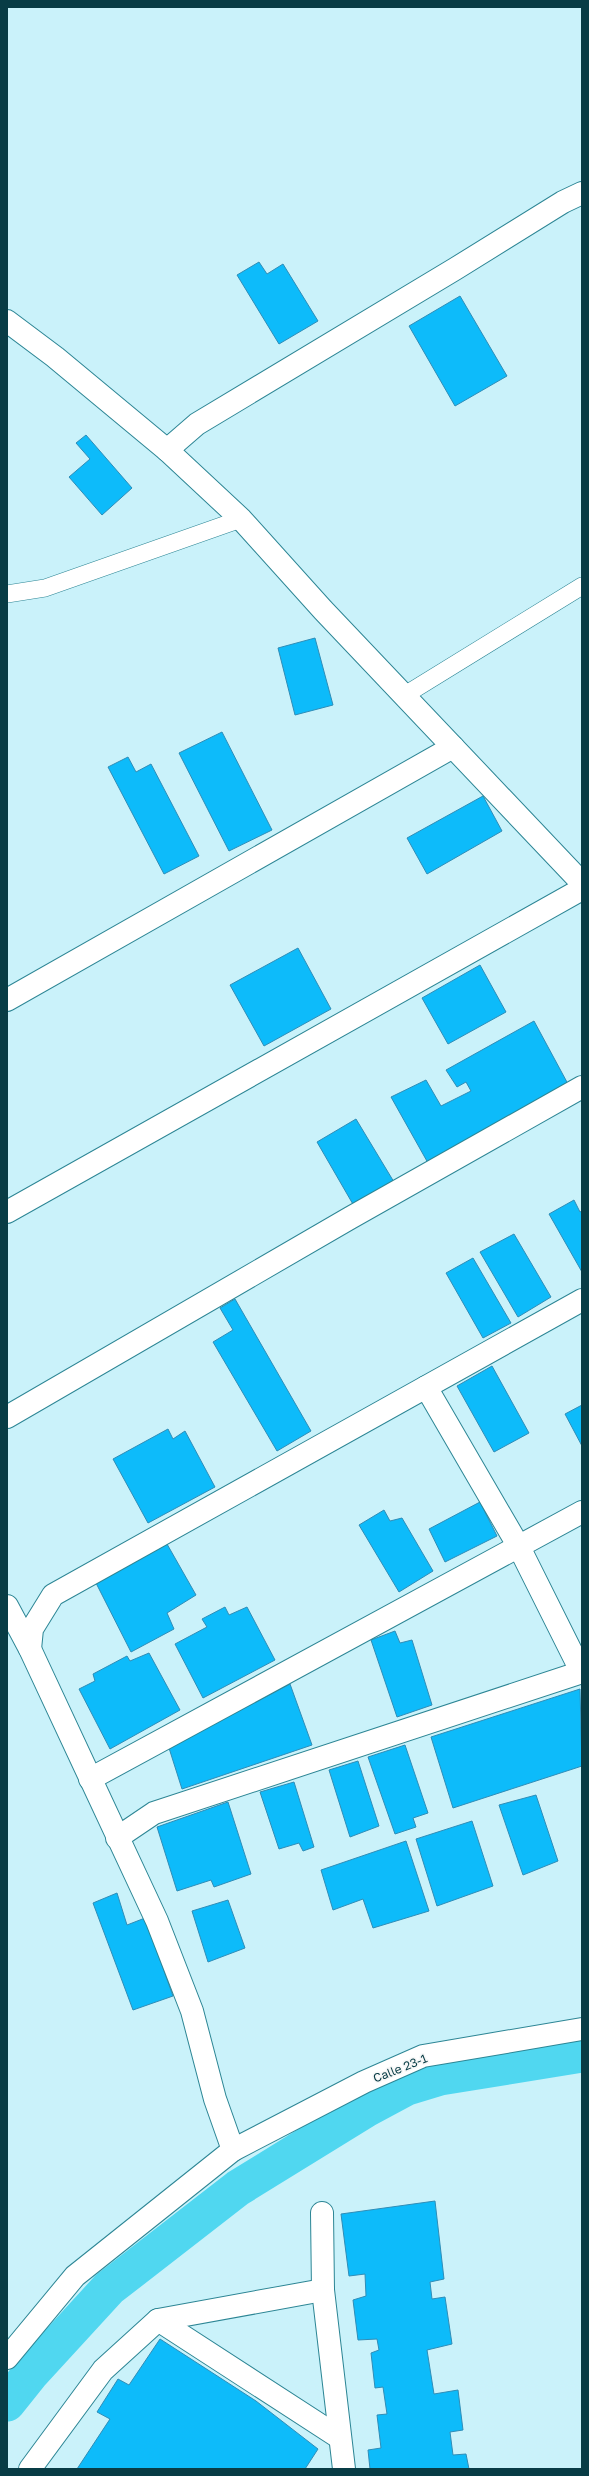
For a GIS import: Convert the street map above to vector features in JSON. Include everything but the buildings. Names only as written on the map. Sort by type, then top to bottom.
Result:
[{"type":"street","points":[[167,450],[196,424],[455,270],[563,202],[582,193]]},
{"type":"street","points":[[7,321],[55,357],[167,450],[241,519],[323,610],[582,883]]},
{"type":"street","points":[[7,1000],[452,747]]},
{"type":"street","points":[[7,1212],[582,889]]},
{"type":"street","points":[[7,1417],[350,1218],[582,1087]]},
{"type":"street","points":[[30,1649],[32,1629],[53,1595],[582,1300]]},
{"type":"street","points":[[117,1838],[154,1813],[582,1673],[519,1546],[426,1387]]},
{"type":"street","points":[[90,1779],[582,1512]]},
{"type":"street","points":[[7,1606],[30,1649],[157,1921],[192,2011],[215,2099],[233,2150]]},
{"type":"street","name":"Calle 23-1","points":[[7,2358],[75,2276],[233,2150],[364,2082],[423,2056],[582,2029]]},
{"type":"street","points":[[322,2214],[323,2290],[344,2469]]},
{"type":"street","points":[[30,2469],[102,2370],[158,2320],[323,2290]]},
{"type":"street","points":[[158,2320],[340,2438]]},
{"type":"lane","points":[[7,594],[45,588],[241,519]]},
{"type":"lane","points":[[405,695],[582,586]]},
{"type":"waterway","points":[[7,2403],[31,2373],[109,2288],[238,2188],[366,2109],[407,2087],[440,2077],[582,2054]]}]
